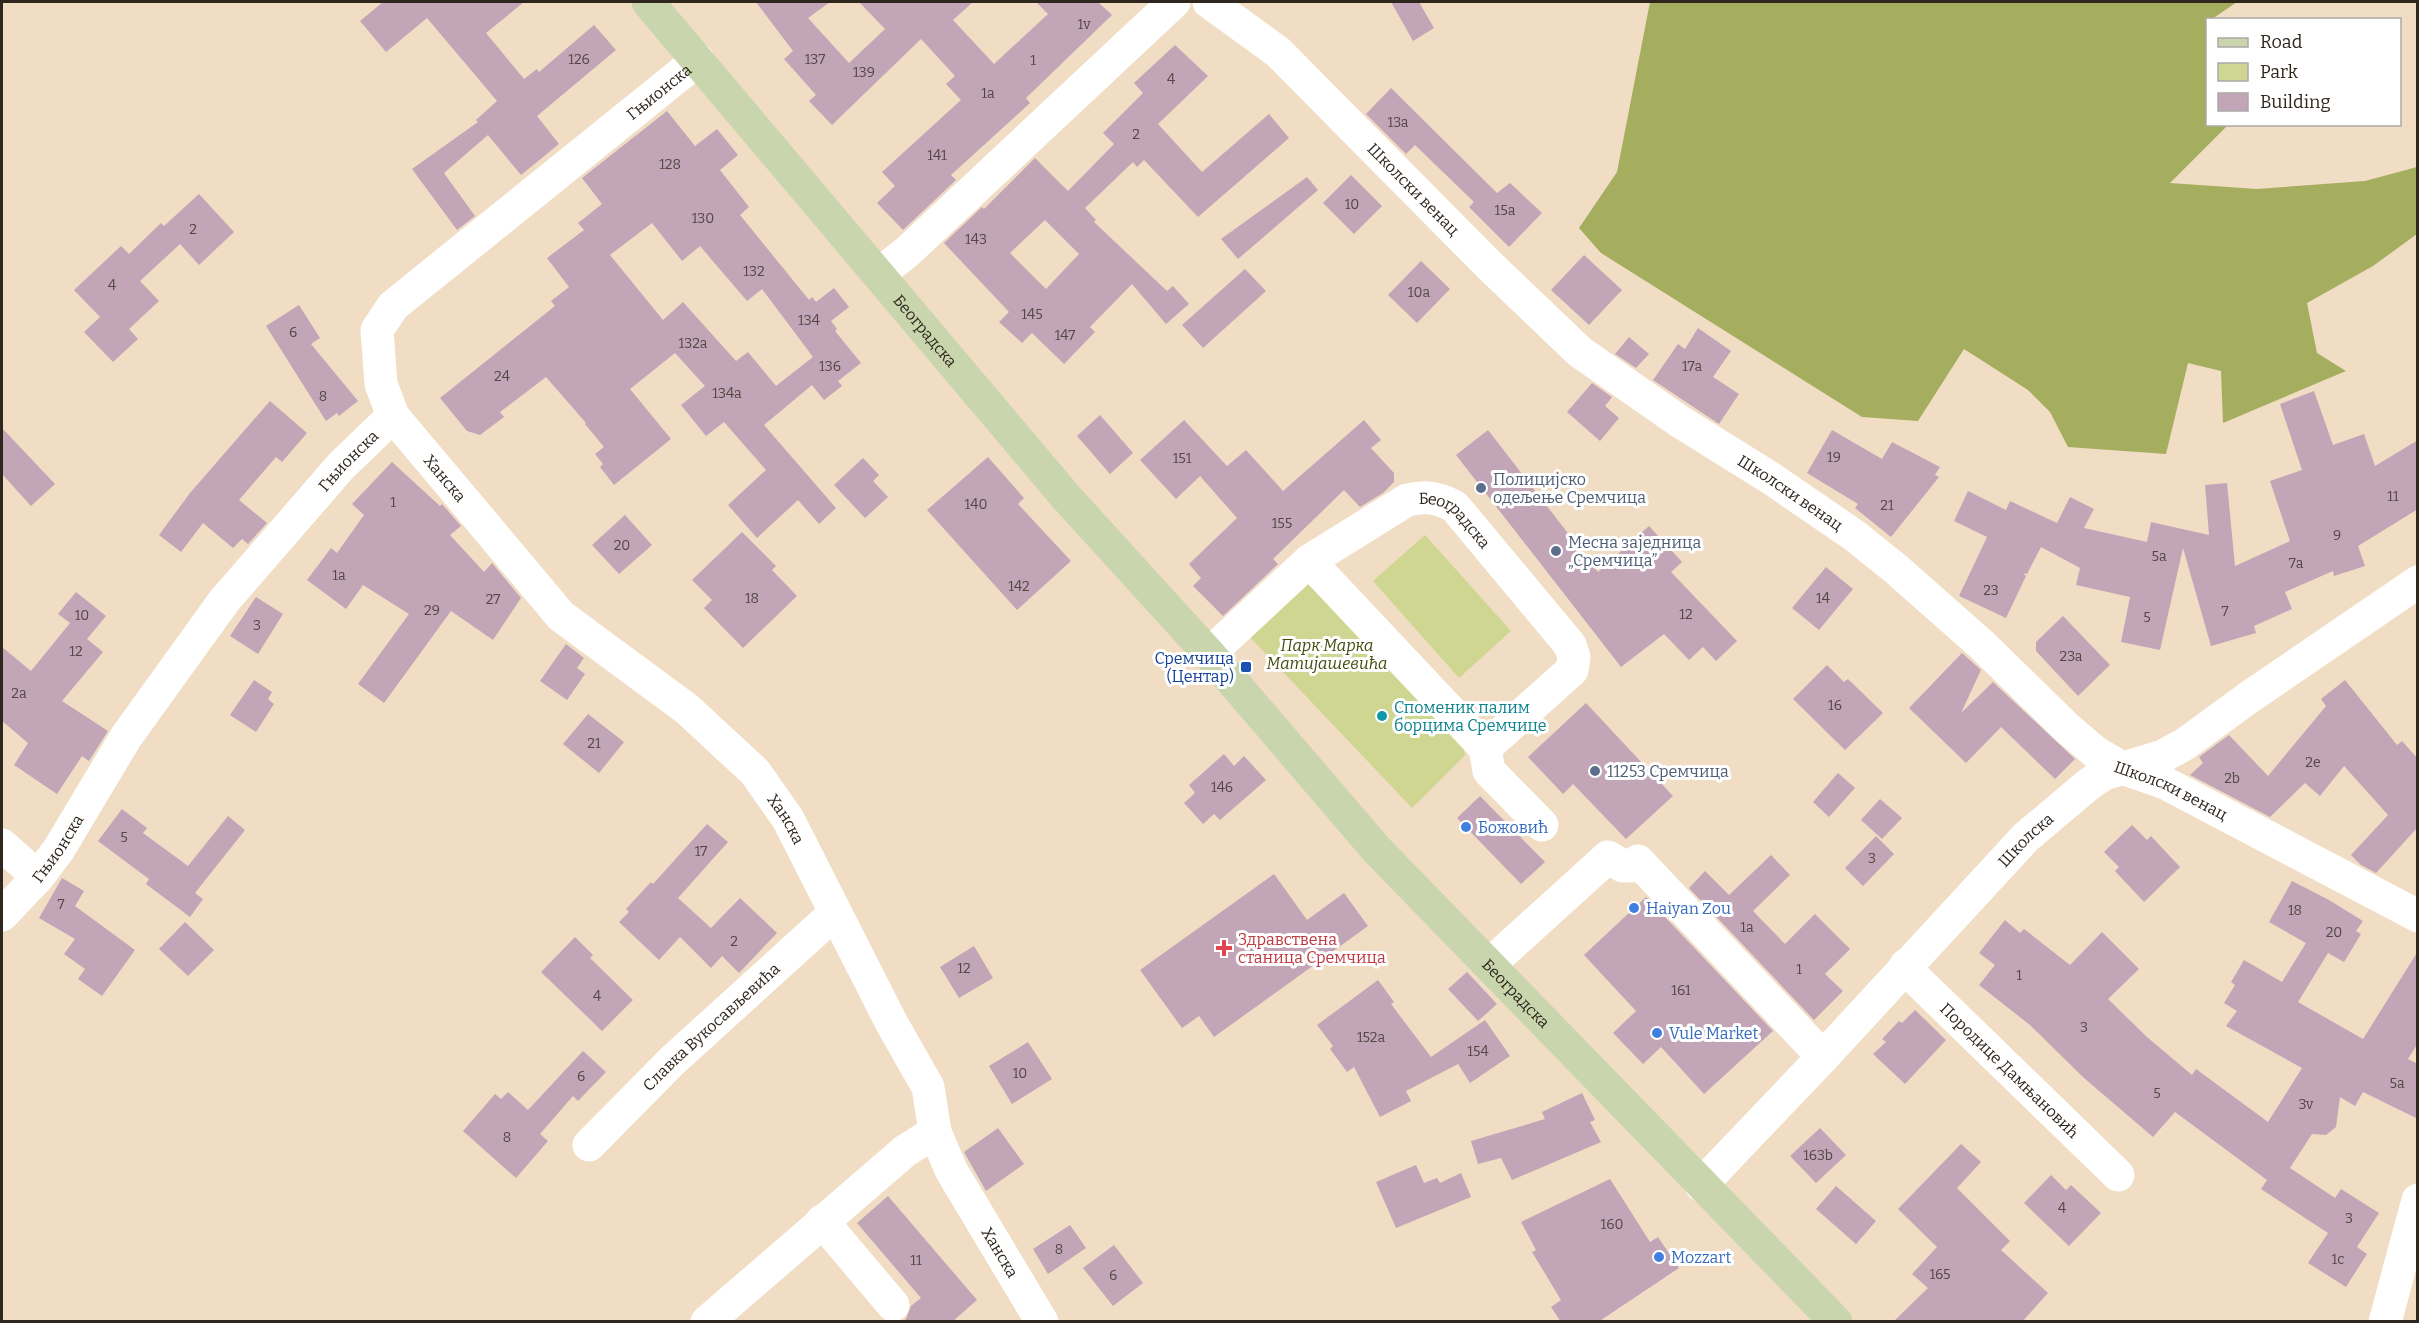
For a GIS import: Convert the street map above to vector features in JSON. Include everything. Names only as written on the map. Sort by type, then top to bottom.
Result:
[{"type":"main road","name":"Београдска","points":[[648,2],[1066,497],[1209,654],[1377,850],[1490,964],[1830,1320]]},
{"type":"street","points":[[879,274],[907,252],[1174,2]]},
{"type":"street","name":"Школски венац","points":[[1209,2],[1278,52],[1489,265],[1580,352],[1679,421],[1772,479],[1856,536],[1982,645],[2088,746],[2122,768],[2165,783],[2418,916]]},
{"type":"street","name":"Гњионска","points":[[2,915],[38,877],[59,849],[126,737],[224,601],[341,466],[393,416],[381,384],[377,330],[393,306],[698,60]]},
{"type":"street","name":"Ханска","points":[[393,416],[561,616],[687,709],[754,772],[788,819],[891,1022],[928,1087],[935,1132],[951,1170],[1042,1322]]},
{"type":"street","name":"Београдска","points":[[1209,654],[1309,561],[1407,500],[1425,496],[1442,500],[1455,507],[1570,645],[1574,657],[1572,670],[1485,748]]},
{"type":"street","points":[[1309,561],[1485,748],[1489,771],[1542,825]]},
{"type":"street","name":"Школска","points":[[1701,1185],[2026,837],[2089,784],[2122,768],[2163,756],[2186,744],[2248,698],[2418,582]]},
{"type":"street","points":[[2,845],[38,877]]},
{"type":"street","points":[[1490,964],[1608,857],[1623,866],[1632,866],[1638,861],[1823,1057]]},
{"type":"street","name":"Славка Вукосављевића","points":[[589,1145],[672,1061],[835,913]]},
{"type":"street","name":"Породице Дамњановић","points":[[1906,965],[1915,978],[2118,1175]]},
{"type":"street","points":[[707,1322],[905,1151],[935,1132]]},
{"type":"street","points":[[2385,1322],[2418,1200]]},
{"type":"street","points":[[822,1221],[892,1305]]},
{"type":"green space","points":[[1650,2],[2237,2],[2213,18],[2206,18],[2206,126],[2227,126],[2170,183],[2257,189],[2365,181],[2417,167],[2417,234],[2373,266],[2307,303],[2317,353],[2346,371],[2223,423],[2221,371],[2188,363],[2166,454],[2068,447],[2050,412],[2028,390],[1964,349],[1918,421],[1862,417],[1601,253],[1579,228],[1617,172]]},
{"type":"green space","points":[[1425,535],[1511,631],[1459,678],[1373,581]]},
{"type":"green space","name":"Парк Марка Матијашевића","points":[[1314,575],[1461,735],[1465,755],[1412,808],[1249,636]]},
{"type":"building","points":[[383,2],[524,2],[486,33],[524,79],[537,69],[539,72],[594,25],[616,50],[537,116],[559,144],[521,175],[488,135],[444,173],[475,216],[457,230],[412,169],[478,122],[476,120],[497,101],[427,18],[386,52],[360,21]]},
{"type":"building","points":[[756,2],[830,2],[808,18],[849,63],[885,29],[859,2],[973,2],[953,20],[994,64],[1048,14],[1036,2],[1098,2],[1112,15],[1026,98],[1030,103],[951,175],[956,180],[903,230],[877,203],[895,186],[882,172],[961,100],[946,84],[955,76],[921,39],[832,125],[809,101],[816,95],[784,59],[793,51]]},
{"type":"building","points":[[1391,2],[1419,2],[1434,28],[1413,41]]},
{"type":"building","points":[[1175,45],[1208,76],[1158,124],[1202,172],[1269,114],[1289,138],[1198,217],[1144,160],[1137,167],[1133,162],[1085,208],[1096,220],[1094,222],[1167,291],[1173,286],[1189,304],[1166,324],[1132,284],[1090,327],[1095,332],[1064,364],[1032,333],[1022,343],[999,322],[1009,312],[944,243],[982,207],[984,209],[1035,158],[1068,191],[1114,144],[1103,133],[1143,93],[1134,83]],"holes":[[[1045,220],[1079,254],[1046,289],[1010,253]]]},
{"type":"building","points":[[1391,88],[1497,193],[1510,183],[1542,213],[1509,247],[1469,207],[1474,202],[1415,145],[1406,154],[1366,114]]},
{"type":"building","points":[[667,111],[695,146],[717,129],[738,155],[720,170],[749,207],[740,215],[809,300],[812,297],[816,302],[834,288],[849,307],[831,321],[837,329],[835,331],[861,363],[838,381],[842,386],[824,400],[812,385],[764,425],[836,508],[819,524],[798,500],[757,538],[728,505],[766,470],[724,422],[706,436],[681,405],[705,386],[675,353],[630,389],[671,439],[614,485],[600,467],[603,464],[595,454],[604,447],[546,377],[500,412],[504,417],[480,435],[467,431],[440,398],[555,306],[551,301],[569,287],[547,258],[584,230],[578,223],[602,204],[582,178]],"holes":[[[652,223],[682,261],[700,246],[747,301],[762,289],[813,357],[776,386],[748,352],[736,361],[683,302],[663,320],[610,255]]]},
{"type":"building","points":[[1351,175],[1382,206],[1354,234],[1323,203]]},
{"type":"building","points":[[1307,177],[1318,190],[1238,259],[1221,239]]},
{"type":"building","points":[[199,194],[234,232],[199,265],[180,244],[140,281],[159,301],[129,329],[138,339],[113,362],[84,332],[100,317],[74,290],[121,246],[129,254],[161,223],[164,226]]},
{"type":"building","points":[[1584,255],[1622,290],[1589,325],[1551,290]]},
{"type":"building","points":[[1421,261],[1450,289],[1417,323],[1388,295]]},
{"type":"building","points":[[1245,269],[1266,291],[1203,348],[1182,325]]},
{"type":"building","points":[[299,305],[320,338],[311,344],[358,401],[339,416],[337,413],[326,421],[266,326]]},
{"type":"building","points":[[1698,328],[1731,351],[1713,377],[1739,394],[1719,424],[1653,380],[1678,344],[1685,349]]},
{"type":"building","points":[[1629,337],[1649,354],[1636,368],[1615,354]]},
{"type":"building","points":[[1592,383],[1612,397],[1605,406],[1619,418],[1600,441],[1567,412]]},
{"type":"building","points":[[2314,391],[2333,445],[2364,434],[2375,466],[2418,440],[2418,509],[2358,546],[2365,566],[2334,576],[2333,571],[2285,592],[2292,609],[2254,626],[2256,633],[2211,646],[2183,548],[2160,650],[2121,642],[2130,597],[2076,585],[2080,568],[2041,547],[2027,574],[2023,573],[2026,576],[2006,618],[1959,596],[1987,537],[1954,521],[1968,491],[2006,510],[2010,501],[2057,523],[2070,497],[2094,509],[2084,528],[2147,542],[2151,522],[2209,535],[2205,485],[2227,483],[2235,566],[2290,541],[2270,481],[2302,470],[2280,404]]},
{"type":"building","points":[[270,401],[307,433],[282,462],[276,457],[239,500],[267,523],[248,544],[242,539],[233,548],[203,523],[181,552],[159,535],[190,493]]},
{"type":"building","points":[[1100,415],[1133,453],[1110,474],[1077,436]]},
{"type":"building","points":[[1184,420],[1227,466],[1246,450],[1283,491],[1364,420],[1381,440],[1371,448],[1394,473],[1394,482],[1383,493],[1360,507],[1344,490],[1273,559],[1278,564],[1223,616],[1193,586],[1201,578],[1189,564],[1237,518],[1200,476],[1176,499],[1140,460]]},
{"type":"building","points":[[2,428],[55,484],[31,506],[2,474]]},
{"type":"building","points":[[1488,430],[1598,572],[1649,526],[1682,562],[1671,572],[1737,641],[1716,661],[1703,647],[1689,660],[1664,634],[1621,667],[1456,455]]},
{"type":"building","points":[[1832,430],[1882,459],[1892,442],[1940,467],[1935,475],[1939,477],[1891,537],[1855,508],[1858,504],[1807,473]]},
{"type":"building","points":[[988,457],[1024,498],[1018,504],[1071,561],[1017,610],[927,510]]},
{"type":"building","points":[[863,458],[879,475],[873,481],[888,497],[865,518],[834,485]]},
{"type":"building","points":[[392,462],[440,506],[442,504],[461,526],[450,535],[484,572],[492,563],[521,598],[493,640],[451,611],[384,703],[358,684],[409,614],[363,585],[346,609],[307,580],[331,548],[337,553],[364,515],[352,504]]},
{"type":"building","points":[[625,515],[652,545],[619,574],[592,545]]},
{"type":"building","points":[[742,532],[776,566],[772,570],[797,596],[743,648],[704,608],[712,600],[692,580]]},
{"type":"building","points":[[1826,567],[1853,589],[1819,630],[1792,608]]},
{"type":"building","points":[[76,592],[106,616],[87,639],[103,652],[62,701],[108,731],[89,761],[82,756],[57,794],[14,765],[28,743],[2,721],[2,647],[31,671],[70,623],[58,614]]},
{"type":"building","points":[[256,597],[283,614],[258,654],[230,636]]},
{"type":"building","points":[[2063,616],[2110,665],[2078,696],[2036,651],[2036,642]]},
{"type":"building","points":[[566,644],[584,658],[577,668],[585,674],[567,700],[540,681]]},
{"type":"building","points":[[1962,653],[1981,670],[1961,713],[1993,682],[2075,759],[2055,779],[2001,727],[1966,763],[1909,708]]},
{"type":"building","points":[[1827,665],[1844,682],[1848,679],[1883,713],[1845,750],[1793,699]]},
{"type":"building","points":[[254,680],[272,692],[268,699],[274,704],[256,732],[230,715]]},
{"type":"building","points":[[2345,680],[2397,745],[2402,741],[2418,759],[2418,827],[2376,873],[2361,865],[2351,855],[2388,815],[2344,766],[2320,796],[2305,783],[2270,817],[2190,775],[2203,763],[2199,757],[2229,735],[2268,776],[2326,706],[2321,699]]},
{"type":"building","name":"11253 Сремчица","points":[[1586,703],[1673,796],[1626,839],[1573,784],[1563,794],[1528,757]]},
{"type":"building","points":[[588,714],[624,742],[599,773],[563,744]]},
{"type":"building","points":[[1224,754],[1234,766],[1244,756],[1266,780],[1220,820],[1214,814],[1203,824],[1184,803],[1195,793],[1189,785]]},
{"type":"building","points":[[1838,773],[1855,788],[1829,817],[1813,802]]},
{"type":"building","points":[[1480,796],[1545,862],[1521,884],[1457,818]]},
{"type":"building","points":[[1880,799],[1902,818],[1882,839],[1861,820]]},
{"type":"building","points":[[122,809],[147,828],[143,833],[188,866],[228,816],[245,830],[195,893],[203,899],[190,917],[146,884],[149,879],[98,841]]},
{"type":"building","points":[[707,824],[728,842],[678,898],[711,928],[740,898],[777,933],[739,973],[722,956],[711,968],[680,937],[659,960],[619,922],[629,912],[626,909],[651,882],[653,884]]},
{"type":"building","points":[[2132,825],[2147,840],[2151,836],[2180,867],[2144,902],[2115,871],[2119,867],[2104,852]]},
{"type":"building","points":[[1876,836],[1894,854],[1863,886],[1845,868]]},
{"type":"building","points":[[1771,855],[1790,875],[1753,911],[1785,944],[1815,914],[1850,949],[1825,974],[1843,991],[1814,1020],[1689,888],[1705,871],[1729,895]]},
{"type":"building","points":[[1274,874],[1307,920],[1344,893],[1368,926],[1214,1037],[1199,1016],[1182,1028],[1140,970]]},
{"type":"building","points":[[62,878],[84,891],[75,906],[135,950],[102,996],[78,979],[85,969],[64,954],[75,939],[39,918]]},
{"type":"building","points":[[2292,881],[2363,921],[2356,931],[2361,934],[2344,962],[2328,953],[2298,1002],[2363,1039],[2418,951],[2418,1043],[2408,1059],[2418,1064],[2418,1119],[2363,1092],[2355,1106],[2340,1097],[2336,1127],[2326,1135],[2312,1134],[2290,1168],[2335,1198],[2341,1189],[2379,1213],[2357,1247],[2367,1254],[2346,1287],[2308,1263],[2328,1233],[2261,1189],[2267,1180],[2175,1112],[2153,1137],[2084,1078],[2030,1025],[1979,985],[1995,965],[1979,953],[2005,920],[2020,933],[2024,929],[2070,965],[2102,932],[2139,969],[2108,999],[2147,1037],[2192,1075],[2196,1069],[2268,1122],[2302,1068],[2226,1026],[2237,1011],[2224,1003],[2235,985],[2231,982],[2244,960],[2282,982],[2306,943],[2269,922]]},
{"type":"building","points":[[1646,897],[1773,1031],[1704,1094],[1661,1047],[1643,1064],[1613,1033],[1636,1011],[1584,955]]},
{"type":"building","points":[[185,922],[214,950],[188,976],[159,949]]},
{"type":"building","points":[[575,937],[593,955],[590,958],[633,1000],[602,1031],[541,972]]},
{"type":"building","points":[[974,946],[993,978],[959,998],[940,967]]},
{"type":"building","points":[[1467,972],[1497,1004],[1478,1021],[1448,989]]},
{"type":"building","points":[[1378,980],[1394,1002],[1391,1004],[1431,1057],[1485,1020],[1510,1056],[1470,1083],[1458,1064],[1406,1091],[1411,1101],[1380,1117],[1354,1067],[1347,1072],[1330,1049],[1333,1046],[1317,1025]]},
{"type":"building","points":[[1915,1010],[1946,1040],[1905,1084],[1873,1054],[1886,1042],[1882,1039],[1899,1021],[1902,1023]]},
{"type":"building","points":[[1028,1042],[1052,1079],[1012,1104],[989,1066]]},
{"type":"building","points":[[583,1051],[606,1072],[578,1101],[573,1096],[540,1134],[548,1141],[516,1178],[463,1131],[495,1094],[501,1099],[508,1092],[528,1110]]},
{"type":"building","points":[[1582,1093],[1595,1120],[1590,1122],[1601,1142],[1512,1180],[1501,1158],[1478,1164],[1471,1141],[1545,1119],[1542,1112]]},
{"type":"building","points":[[998,1128],[1024,1164],[986,1191],[964,1152]]},
{"type":"building","points":[[1820,1128],[1846,1155],[1816,1183],[1790,1156]]},
{"type":"building","points":[[1961,1144],[1981,1162],[1957,1188],[2010,1241],[2001,1250],[2048,1293],[2022,1322],[1893,1322],[1928,1288],[1912,1274],[1937,1247],[1898,1209]]},
{"type":"building","points":[[1416,1165],[1424,1183],[1437,1178],[1440,1183],[1461,1173],[1471,1197],[1396,1228],[1376,1182]]},
{"type":"building","points":[[2051,1175],[2066,1190],[2071,1185],[2101,1213],[2069,1246],[2024,1203]]},
{"type":"building","points":[[1610,1179],[1650,1242],[1658,1237],[1679,1268],[1598,1322],[1561,1322],[1551,1307],[1561,1300],[1532,1252],[1536,1250],[1521,1222]]},
{"type":"building","points":[[1836,1186],[1876,1221],[1856,1244],[1816,1209]]},
{"type":"building","points":[[888,1196],[977,1300],[952,1322],[901,1322],[906,1319],[911,1306],[921,1298],[857,1223]]},
{"type":"building","points":[[1070,1225],[1086,1248],[1048,1274],[1033,1249]]},
{"type":"building","points":[[1114,1245],[1143,1283],[1113,1306],[1083,1268]]},
{"type":"place","name":"Полицијско одељење Сремчица","points":[[1481,488]]},
{"type":"place","name":"Месна заједница „Сремчица”","points":[[1556,551]]},
{"type":"place","name":"Сремчица (Центар)","points":[[1246,667]]},
{"type":"place","name":"Споменик палим борцима Сремчице","points":[[1382,716]]},
{"type":"place","name":"11253 Сремчица","points":[[1595,771]]},
{"type":"place","name":"Божовић","points":[[1466,827]]},
{"type":"place","name":"Haiyan Zou","points":[[1634,908]]},
{"type":"place","name":"Здравствена станица Сремчица","points":[[1224,948]]},
{"type":"place","name":"Vule Market","points":[[1657,1033]]},
{"type":"place","name":"Mozzart","points":[[1659,1257]]}]
